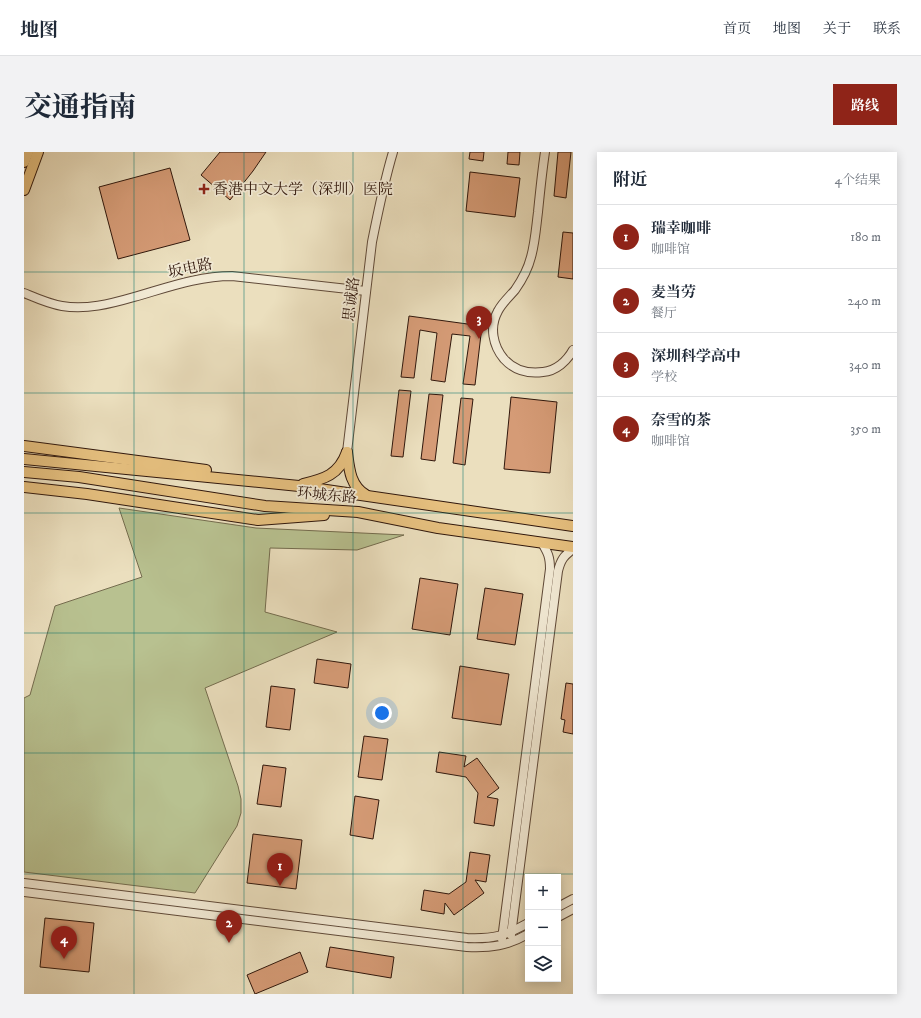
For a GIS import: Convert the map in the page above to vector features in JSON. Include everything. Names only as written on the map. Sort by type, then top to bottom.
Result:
[{"type":"main road","points":[[24,162],[28,152]]},
{"type":"main road","points":[[24,190],[38,152]]},
{"type":"main road","points":[[24,446],[262,478],[299,486],[322,479],[332,474],[340,466],[346,452]]},
{"type":"main road","points":[[346,452],[353,482],[359,490],[368,496]]},
{"type":"main road","name":"环城东路","points":[[24,459],[299,486],[573,526]]},
{"type":"main road","name":"环城东路","points":[[24,472],[79,477],[265,506],[358,512],[438,528],[573,548]]},
{"type":"main road","points":[[24,487],[87,494],[258,520],[358,512]]},
{"type":"street","name":"思诚路","points":[[346,452],[372,242],[384,181],[392,152]]},
{"type":"street","points":[[545,152],[535,242],[531,259],[524,275],[515,289],[497,311],[493,332],[499,352],[505,361],[524,372],[534,373],[555,369],[563,363],[573,350]]},
{"type":"street","name":"坂电路","points":[[24,293],[43,301],[61,306],[79,307],[120,301],[216,276],[232,276],[366,291]]},
{"type":"street","points":[[503,945],[502,936],[550,569],[549,555],[542,543]]},
{"type":"street","points":[[511,942],[511,932],[558,571],[560,562],[573,548]]},
{"type":"street","points":[[24,883],[467,938],[486,939],[502,936],[525,925]]},
{"type":"street","points":[[24,892],[467,947],[486,948],[503,945],[525,935]]},
{"type":"street","points":[[561,905],[573,899]]},
{"type":"street","points":[[561,915],[573,909]]},
{"type":"green space","points":[[119,508],[256,528],[404,535],[357,550],[270,548],[265,612],[337,632],[205,688],[238,786],[241,799],[241,813],[237,826],[195,893],[24,872],[24,698],[30,695],[55,606],[142,577]]},
{"type":"building","points":[[220,152],[266,152],[230,200],[201,175]]},
{"type":"building","points":[[470,152],[484,152],[483,161],[469,159]]},
{"type":"building","points":[[508,152],[520,152],[519,165],[507,164]]},
{"type":"building","points":[[558,152],[571,152],[566,198],[554,196]]},
{"type":"building","points":[[170,168],[190,240],[118,259],[99,187]]},
{"type":"building","points":[[470,172],[520,178],[515,217],[466,211]]},
{"type":"building","points":[[563,232],[573,233],[573,279],[558,277]]},
{"type":"building","points":[[409,316],[482,326],[475,385],[463,384],[470,336],[452,334],[445,382],[431,380],[437,333],[420,330],[414,378],[401,377]]},
{"type":"building","points":[[399,390],[411,391],[403,457],[391,456]]},
{"type":"building","points":[[429,394],[443,395],[435,461],[421,459]]},
{"type":"building","points":[[511,397],[557,402],[550,473],[504,469]]},
{"type":"building","points":[[461,398],[473,399],[465,465],[453,463]]},
{"type":"building","points":[[420,578],[458,584],[450,635],[412,629]]},
{"type":"building","points":[[485,588],[523,594],[515,645],[477,639]]},
{"type":"building","points":[[317,659],[351,664],[348,688],[314,683]]},
{"type":"building","points":[[460,666],[509,674],[501,725],[452,718]]},
{"type":"building","points":[[566,683],[573,684],[573,734],[563,732],[565,720],[561,719]]},
{"type":"building","points":[[271,686],[295,689],[290,730],[266,727]]},
{"type":"building","points":[[364,736],[388,739],[382,780],[358,777]]},
{"type":"building","points":[[439,752],[466,756],[464,767],[477,758],[499,788],[487,797],[498,799],[494,826],[474,823],[478,793],[466,777],[436,772]]},
{"type":"building","points":[[263,765],[286,768],[281,807],[257,804]]},
{"type":"building","points":[[355,796],[379,800],[373,839],[350,835]]},
{"type":"building","points":[[253,834],[302,840],[296,889],[247,883]]},
{"type":"building","points":[[470,852],[490,855],[486,882],[475,880],[484,893],[454,915],[445,903],[444,914],[421,910],[424,890],[449,894],[466,882]]},
{"type":"building","points":[[45,918],[94,923],[89,972],[40,967]]},
{"type":"building","points":[[330,947],[394,957],[391,978],[326,967]]},
{"type":"building","points":[[300,952],[308,972],[255,994],[247,975]]},
{"type":"place","name":"香港中文大学（深圳）医院","points":[[204,189]]},
{"type":"place","name":"深圳科学高中","points":[[479,339]]},
{"type":"place","name":"瑞幸咖啡","points":[[280,886]]},
{"type":"place","name":"麦当劳","points":[[229,943]]},
{"type":"place","name":"奈雪的茶","points":[[64,959]]}]
